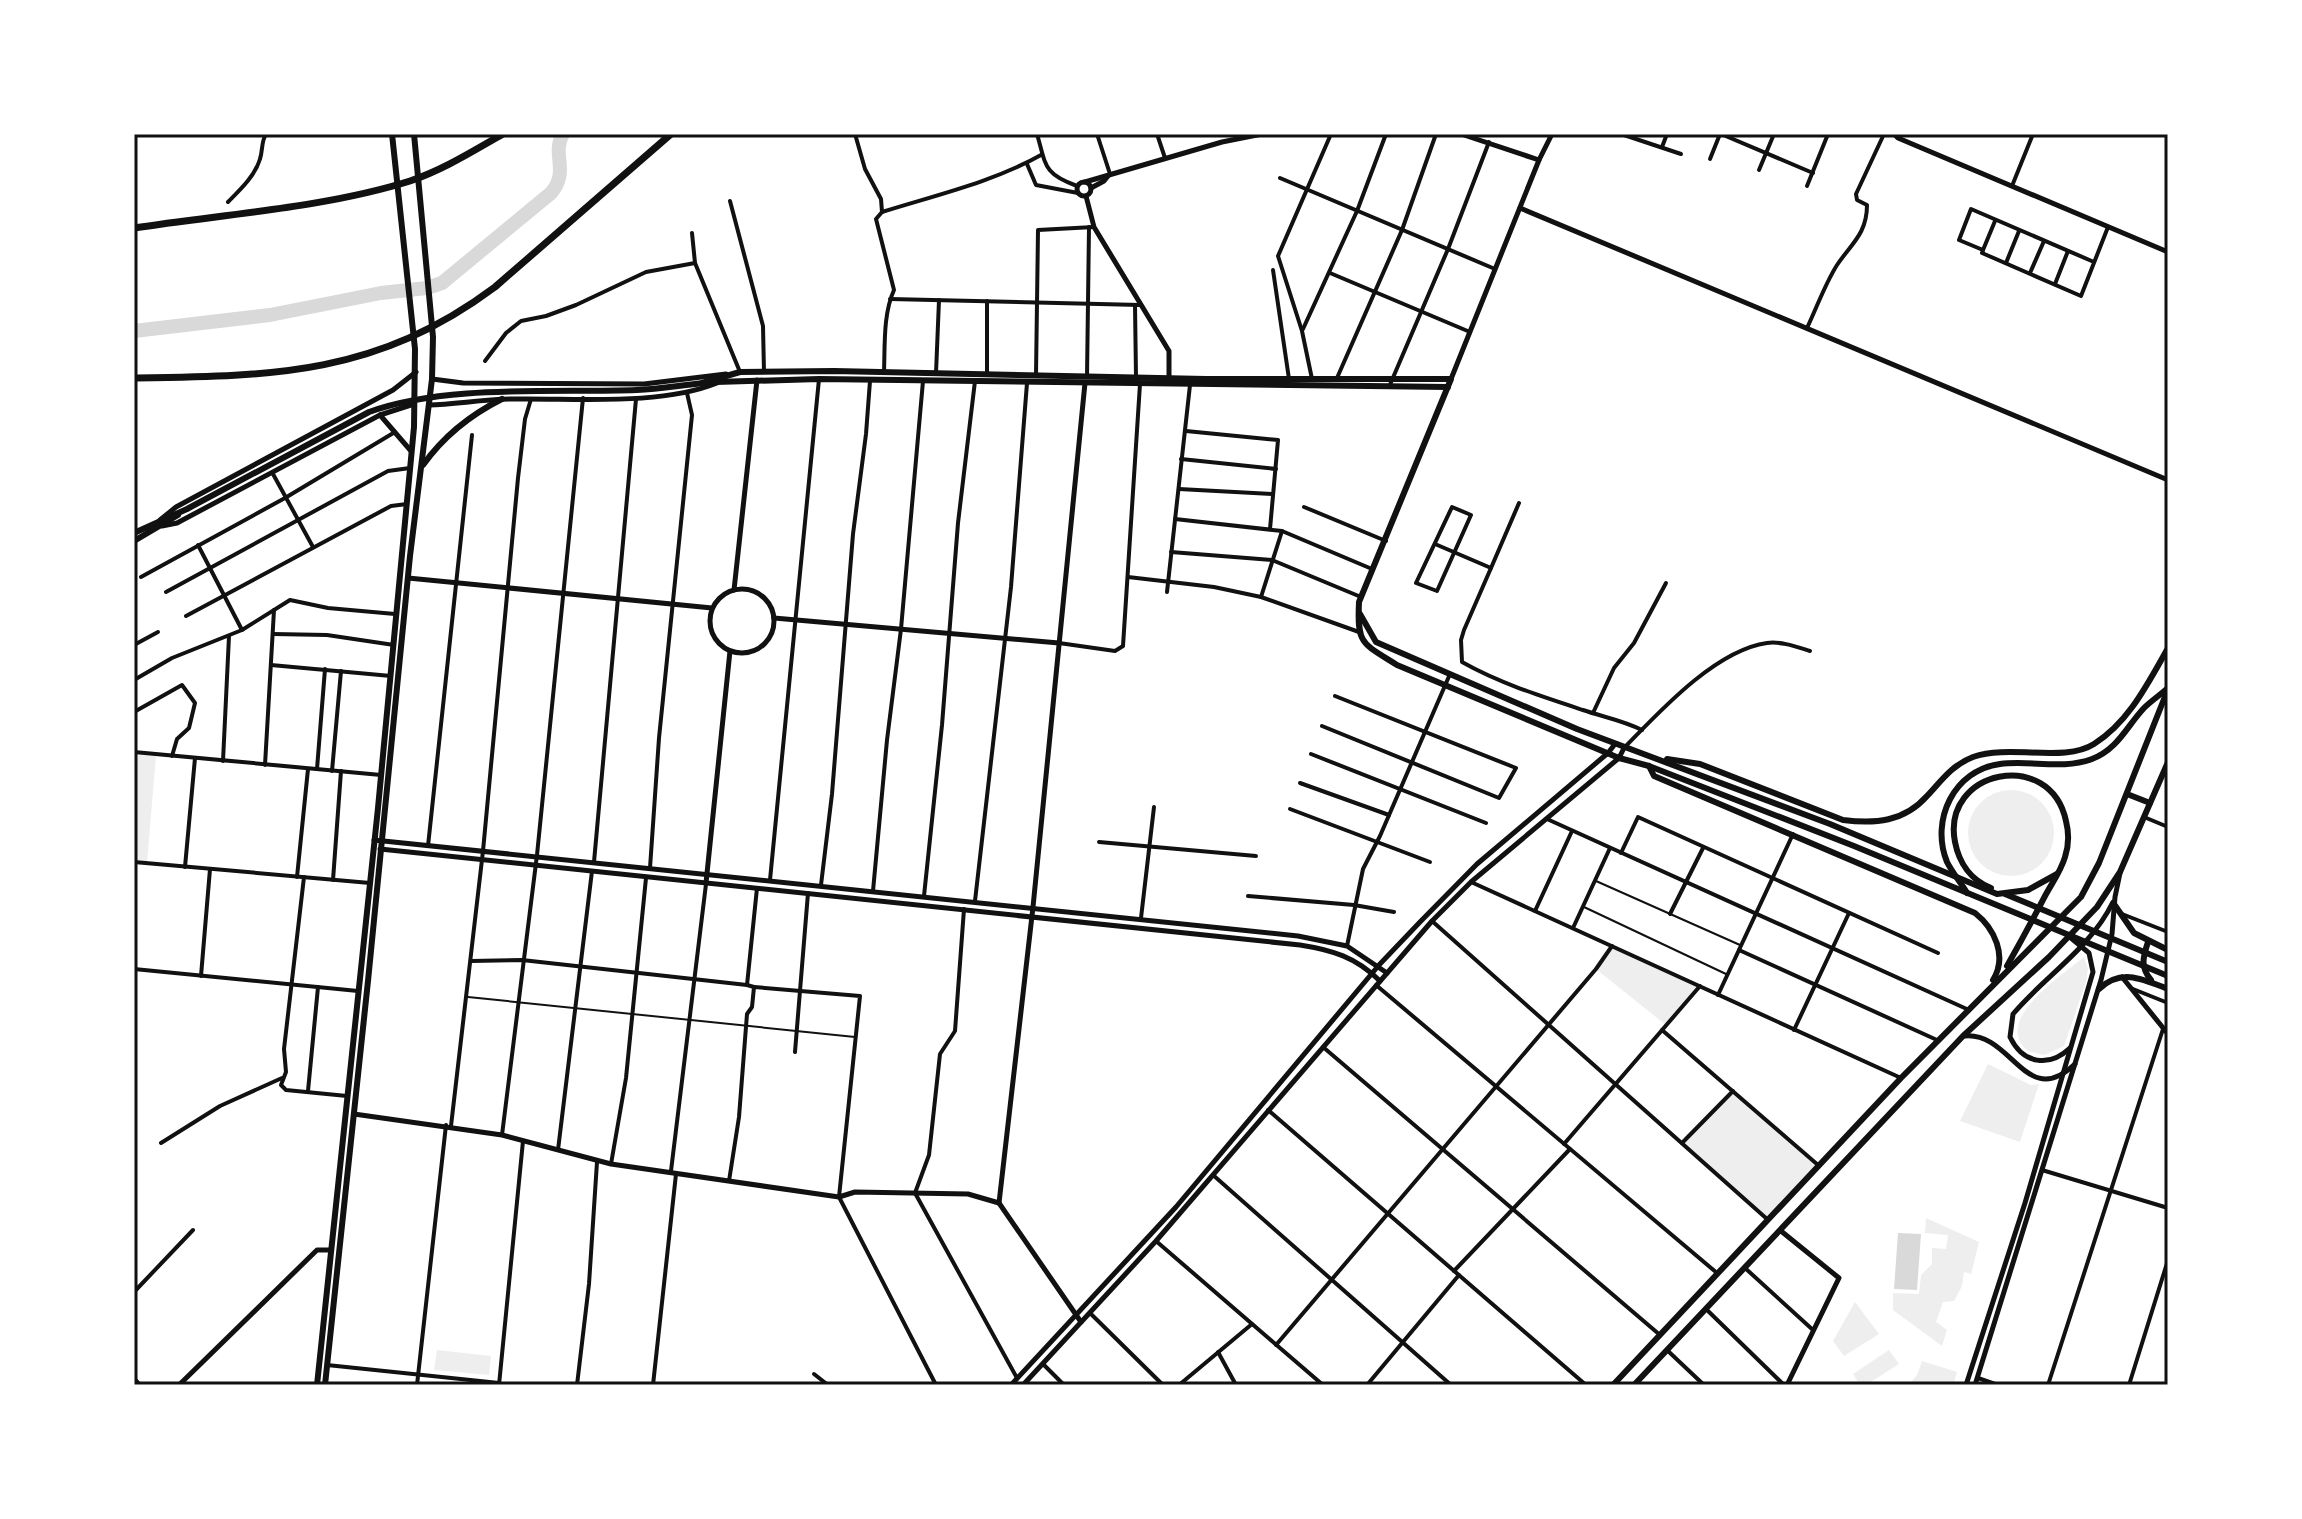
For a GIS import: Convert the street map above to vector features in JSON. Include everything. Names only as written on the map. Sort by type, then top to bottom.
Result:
[{"type":"highway","points":[[134,228],[331,200],[409,181],[444,167],[503,134]]},
{"type":"highway","points":[[134,378],[249,376],[295,371],[360,358],[410,339],[448,320],[495,287],[671,134]]},
{"type":"main road","points":[[317,1385],[370,883],[378,844],[381,775],[415,403],[414,343],[392,134]]},
{"type":"main road","points":[[325,1385],[354,1114],[378,844],[432,379],[433,337],[414,134]]},
{"type":"main road","points":[[702,383],[740,372],[1036,375],[1086,380]]},
{"type":"main road","points":[[134,541],[187,509],[369,412],[401,402],[523,392],[640,390],[757,380],[1027,383],[1086,380],[1451,379],[1361,597],[1359,632],[1366,646],[1397,665],[1608,753],[1700,764],[1843,820],[1885,821],[1901,817],[1914,809],[1952,768],[1970,758],[1989,753],[2071,753],[2090,747],[2110,734],[2128,714],[2168,648]]},
{"type":"main road","points":[[1169,381],[1190,385],[1448,387]]},
{"type":"main road","points":[[421,467],[439,443],[484,408],[502,399]]},
{"type":"main road","points":[[134,533],[162,524]]},
{"type":"main road","points":[[1358,611],[1376,642],[1615,744],[1621,753],[1649,766],[1836,839],[2168,976]]},
{"type":"main road","points":[[1613,1385],[1901,1078],[2081,897],[2099,863],[2168,688]]},
{"type":"main road","points":[[1967,893],[1948,863],[1941,830],[1942,813],[1959,785],[1983,768],[2002,763],[2062,766],[2094,758],[2121,739],[2143,709],[2168,688]]},
{"type":"main road","points":[[1655,757],[1830,824],[1997,894],[2028,890],[2057,874]]},
{"type":"main road","points":[[1634,1385],[1963,1036],[2049,957],[2097,907],[2120,872],[2168,762]]},
{"type":"main road","points":[[1649,766],[1654,776],[1975,913],[1993,930],[1999,956],[1998,972],[1982,997]]},
{"type":"main road","points":[[2004,972],[2057,874],[2065,857],[2069,835],[2061,802],[2048,787],[2019,775],[2000,776],[1981,783],[1961,801],[1954,834],[1959,857],[1975,880],[1999,891],[2168,962]]},
{"type":"main road","points":[[2127,794],[2150,803]]},
{"type":"main road","points":[[2114,900],[2134,933],[2168,950]]},
{"type":"main road","points":[[2148,942],[2142,960],[2145,974],[2153,983]]},
{"type":"main road","points":[[2099,989],[2112,978],[2122,976],[2133,976],[2168,989]]},
{"type":"street","points":[[228,202],[242,189],[258,165],[266,134]]},
{"type":"street","points":[[855,134],[865,169],[881,199],[882,212]]},
{"type":"street","points":[[1037,134],[1041,155],[1048,169],[1086,196]]},
{"type":"street","points":[[1097,134],[1109,175]]},
{"type":"street","points":[[1157,134],[1165,159]]},
{"type":"street","points":[[1219,134],[1222,142]]},
{"type":"street","points":[[1077,190],[1085,182],[1222,142],[1262,134]]},
{"type":"street","points":[[1312,379],[1302,331],[1278,256],[1331,134]]},
{"type":"street","points":[[1302,331],[1357,211],[1386,134]]},
{"type":"street","points":[[1333,387],[1402,230],[1436,134]]},
{"type":"street","points":[[1461,134],[1539,160]]},
{"type":"street","points":[[1451,379],[1552,134]]},
{"type":"street","points":[[1621,134],[1681,154]]},
{"type":"street","points":[[1662,147],[1667,134]]},
{"type":"street","points":[[1710,159],[1721,134],[1813,173]]},
{"type":"street","points":[[1759,170],[1774,134]]},
{"type":"street","points":[[1807,186],[1828,134]]},
{"type":"street","points":[[1806,328],[1837,265],[1857,242],[1867,205],[1857,200],[1856,194],[1884,134]]},
{"type":"street","points":[[1894,134],[2168,252]]},
{"type":"street","points":[[2012,186],[2033,134]]},
{"type":"street","points":[[1389,387],[1448,249],[1489,142]]},
{"type":"street","points":[[884,372],[890,299],[894,290],[876,219],[882,212],[1027,164],[1041,155]]},
{"type":"street","points":[[1027,164],[1036,185],[1077,190]]},
{"type":"street","points":[[999,1203],[1032,917],[1086,380],[1092,227],[1086,196],[1091,188],[1109,175]]},
{"type":"street","points":[[1280,178],[1495,269]]},
{"type":"street","points":[[1085,182],[1091,188]]},
{"type":"street","points":[[730,201],[763,326],[764,372]]},
{"type":"street","points":[[1520,208],[2168,480]]},
{"type":"street","points":[[1983,250],[1959,240],[1971,209],[2094,262]]},
{"type":"street","points":[[1995,221],[1982,253],[2081,296],[2108,227]]},
{"type":"street","points":[[1036,375],[1038,230],[1092,227]]},
{"type":"street","points":[[1092,227],[1169,351],[1169,381]]},
{"type":"street","points":[[2006,263],[2019,231]]},
{"type":"street","points":[[432,379],[463,383],[644,384],[740,372],[695,263],[692,233]]},
{"type":"street","points":[[2030,273],[2044,241]]},
{"type":"street","points":[[2055,284],[2068,251]]},
{"type":"street","points":[[485,361],[506,333],[521,321],[576,305],[646,272],[695,263]]},
{"type":"street","points":[[1273,270],[1289,379]]},
{"type":"street","points":[[1330,273],[1470,332]]},
{"type":"street","points":[[890,299],[1138,305]]},
{"type":"street","points":[[936,373],[939,300]]},
{"type":"street","points":[[987,301],[987,374]]},
{"type":"street","points":[[774,618],[1059,643],[1115,651],[1123,646],[1138,381],[1138,305]]},
{"type":"street","points":[[162,524],[176,507],[393,390],[416,372]]},
{"type":"street","points":[[770,880],[819,379]]},
{"type":"street","points":[[734,590],[757,380]]},
{"type":"street","points":[[429,405],[502,399],[687,393],[722,381]]},
{"type":"street","points":[[821,885],[870,381]]},
{"type":"street","points":[[873,891],[923,381]]},
{"type":"street","points":[[924,896],[958,523],[975,381]]},
{"type":"street","points":[[463,383],[463,403]]},
{"type":"street","points":[[975,901],[1011,587],[1027,383]]},
{"type":"street","points":[[1167,592],[1190,385]]},
{"type":"street","points":[[650,868],[659,738],[692,415],[687,393]]},
{"type":"street","points":[[594,862],[636,397]]},
{"type":"street","points":[[502,1135],[537,855],[583,398]]},
{"type":"street","points":[[417,1385],[467,997],[525,419],[531,399]]},
{"type":"street","points":[[162,524],[177,523],[380,415],[415,403]]},
{"type":"street","points":[[380,415],[411,451]]},
{"type":"street","points":[[1186,431],[1278,440],[1270,530]]},
{"type":"street","points":[[141,577],[285,498],[395,432]]},
{"type":"street","points":[[428,846],[472,435]]},
{"type":"street","points":[[1181,459],[1276,469]]},
{"type":"street","points":[[166,592],[388,471],[410,468]]},
{"type":"street","points":[[273,474],[313,547]]},
{"type":"street","points":[[1178,489],[1272,494]]},
{"type":"street","points":[[1519,503],[1464,630],[1462,662],[1544,696],[1618,719],[1642,730]]},
{"type":"street","points":[[186,616],[391,506],[407,504]]},
{"type":"street","points":[[1304,507],[1386,541]]},
{"type":"street","points":[[1452,507],[1471,515],[1455,554],[1437,591],[1416,583],[1452,507]]},
{"type":"street","points":[[1175,519],[1282,531],[1373,569]]},
{"type":"street","points":[[1261,597],[1282,531]]},
{"type":"street","points":[[1435,544],[1491,568]]},
{"type":"street","points":[[198,545],[242,630]]},
{"type":"street","points":[[1171,552],[1272,560],[1361,597]]},
{"type":"street","points":[[1128,577],[1261,597],[1359,632]]},
{"type":"street","points":[[408,578],[712,608]]},
{"type":"street","points":[[1593,713],[1614,668],[1634,643],[1666,583]]},
{"type":"street","points":[[745,589],[765,598],[774,618],[773,629],[761,646],[752,651],[730,651],[715,638],[711,629],[712,608],[717,600],[734,590],[745,589]]},
{"type":"street","points":[[134,680],[172,658],[242,630],[290,600],[328,608],[397,615]]},
{"type":"street","points":[[265,765],[274,610]]},
{"type":"street","points":[[134,645],[158,632]]},
{"type":"street","points":[[273,634],[327,635],[394,645]]},
{"type":"street","points":[[223,761],[229,636]]},
{"type":"street","points":[[1023,1385],[1156,1241],[1432,921],[1471,882],[1621,753],[1701,675],[1735,655],[1766,643],[1810,651]]},
{"type":"street","points":[[653,1385],[730,651]]},
{"type":"street","points":[[271,665],[391,676]]},
{"type":"street","points":[[317,769],[325,669]]},
{"type":"street","points":[[332,771],[341,671]]},
{"type":"street","points":[[1347,946],[1363,869],[1402,788],[1450,674]]},
{"type":"street","points":[[134,712],[182,685],[195,703],[189,728],[177,739],[172,756]]},
{"type":"street","points":[[1322,726],[1499,798],[1516,768],[1335,696]]},
{"type":"street","points":[[1011,1385],[1176,1207],[1379,965],[1477,864],[1615,744]]},
{"type":"street","points":[[134,752],[381,775]]},
{"type":"street","points":[[1311,754],[1486,823]]},
{"type":"street","points":[[185,867],[195,758]]},
{"type":"street","points":[[161,1143],[220,1106],[282,1078],[286,1072],[284,1049],[290,989],[293,985],[308,769]]},
{"type":"street","points":[[333,880],[341,771]]},
{"type":"street","points":[[1300,783],[1389,815]]},
{"type":"street","points":[[1141,918],[1154,807]]},
{"type":"street","points":[[1290,809],[1430,862]]},
{"type":"street","points":[[1621,853],[1638,817],[1938,953]]},
{"type":"street","points":[[2144,817],[2168,827]]},
{"type":"street","points":[[1547,819],[1969,1010]]},
{"type":"street","points":[[1535,911],[1572,831]]},
{"type":"street","points":[[1718,995],[1793,834]]},
{"type":"street","points":[[1099,842],[1256,856]]},
{"type":"street","points":[[378,844],[537,855],[1298,936],[1347,946],[1387,973]]},
{"type":"street","points":[[378,844],[646,878],[1316,948],[1352,958],[1496,1086],[1717,1273]]},
{"type":"street","points":[[1670,914],[1704,847]]},
{"type":"street","points":[[1573,928],[1610,848]]},
{"type":"street","points":[[134,862],[370,883]]},
{"type":"street","points":[[201,976],[210,869]]},
{"type":"street","points":[[558,1150],[592,871]]},
{"type":"street","points":[[1976,1382],[2099,989],[2112,934],[2120,872]]},
{"type":"street","points":[[611,1164],[624,1096],[646,878]]},
{"type":"street","points":[[1471,882],[1901,1078]]},
{"type":"street","points":[[747,985],[757,888]]},
{"type":"street","points":[[795,1052],[808,893]]},
{"type":"street","points":[[1248,896],[1354,905],[1394,912]]},
{"type":"street","points":[[2073,1046],[2054,1060],[2034,1061],[2019,1051],[2010,1037],[2013,1014],[2100,925],[2114,900]]},
{"type":"street","points":[[964,909],[955,1031],[940,1054],[929,1155],[915,1193],[1017,1378]]},
{"type":"street","points":[[1794,1030],[1849,913]]},
{"type":"street","points":[[2120,913],[2168,932]]},
{"type":"street","points":[[1432,921],[1769,1220]]},
{"type":"street","points":[[1966,1385],[2073,1046],[2093,972],[2093,962],[2083,947],[2064,933]]},
{"type":"street","points":[[1276,1345],[1549,1025],[1612,946]]},
{"type":"street","points":[[1740,948],[1939,1042]]},
{"type":"street","points":[[471,961],[522,960],[860,996],[839,1197],[936,1385]]},
{"type":"street","points":[[134,969],[359,992]]},
{"type":"street","points":[[2048,1385],[2166,1032],[2122,976]]},
{"type":"street","points":[[1564,1144],[1700,986]]},
{"type":"street","points":[[308,1091],[318,987]]},
{"type":"street","points":[[729,1183],[739,1117],[746,1027],[754,987]]},
{"type":"street","points":[[2131,987],[2168,1003]]},
{"type":"street","points":[[1662,1030],[1820,1167]]},
{"type":"street","points":[[1963,1036],[1983,1036],[1994,1042],[2023,1072],[2034,1077],[2045,1079],[2057,1076],[2076,1063]]},
{"type":"street","points":[[1323,1047],[1660,1335]]},
{"type":"street","points":[[282,1078],[282,1088],[347,1096]]},
{"type":"street","points":[[1682,1143],[1733,1091]]},
{"type":"street","points":[[1268,1110],[1586,1385]]},
{"type":"street","points":[[354,1114],[502,1135],[597,1162],[729,1183],[839,1197],[855,1192],[968,1194],[999,1203],[1081,1322]]},
{"type":"street","points":[[327,1365],[499,1384],[523,1141]]},
{"type":"street","points":[[1454,1271],[1570,1149]]},
{"type":"street","points":[[577,1385],[589,1284],[597,1162]]},
{"type":"street","points":[[2042,1170],[2168,1208]]},
{"type":"street","points":[[1213,1175],[1451,1385]]},
{"type":"street","points":[[134,1292],[193,1230]]},
{"type":"street","points":[[1706,1309],[1786,1385],[1839,1278],[1781,1231]]},
{"type":"street","points":[[1156,1241],[1323,1385]]},
{"type":"street","points":[[179,1385],[317,1250],[331,1250]]},
{"type":"street","points":[[2129,1385],[2168,1260]]},
{"type":"street","points":[[1745,1268],[1813,1330]]},
{"type":"street","points":[[1367,1385],[1459,1275]]},
{"type":"street","points":[[1090,1313],[1163,1385]]},
{"type":"street","points":[[1179,1385],[1252,1324]]},
{"type":"street","points":[[1667,1351],[1704,1385]]},
{"type":"street","points":[[1218,1352],[1236,1385]]},
{"type":"street","points":[[1043,1364],[1064,1385]]},
{"type":"street","points":[[814,1374],[828,1385]]},
{"type":"street","points":[[1969,1375],[1976,1382],[1998,1385]]},
{"type":"street","points":[[134,1378],[140,1385]]},
{"type":"lane","points":[[1595,880],[1740,948]]},
{"type":"lane","points":[[1583,906],[1727,974]]},
{"type":"lane","points":[[467,997],[857,1037]]},
{"type":"shaded area","points":[[136,753],[156,755],[147,863],[134,862]]},
{"type":"shaded area","points":[[2003,790],[2019,790],[2042,802],[2051,816],[2054,833],[2051,850],[2042,864],[2019,876],[2003,876],[1987,869],[1975,857],[1968,841],[1968,825],[1975,809],[1987,797]]},
{"type":"shaded area","points":[[1612,946],[1700,986],[1666,1025],[1596,969]]},
{"type":"shaded area","points":[[2084,957],[2088,969],[2086,982],[2064,1046],[2044,1055],[2028,1051],[2019,1039],[2018,1026],[2024,1012],[2047,986]]},
{"type":"shaded area","points":[[1988,1064],[2031,1085],[2039,1084],[2020,1142],[1960,1121]]},
{"type":"shaded area","points":[[1733,1091],[1820,1167],[1769,1220],[1682,1143]]},
{"type":"shaded area","points":[[1926,1218],[1979,1242],[1971,1274],[1964,1272],[1962,1286],[1954,1301],[1943,1302],[1936,1322],[1947,1330],[1942,1346],[1893,1310],[1893,1293],[1919,1294],[1921,1275],[1932,1264],[1932,1248],[1946,1249],[1948,1235],[1925,1233]]},
{"type":"shaded area","points":[[1898,1233],[1921,1234],[1917,1290],[1894,1289]]},
{"type":"shaded area","points":[[1855,1302],[1879,1334],[1844,1356],[1833,1341]]},
{"type":"shaded area","points":[[437,1350],[491,1356],[489,1375],[434,1370]]},
{"type":"shaded area","points":[[1889,1350],[1899,1364],[1866,1385],[1855,1385],[1858,1382],[1853,1374]]},
{"type":"shaded area","points":[[1922,1361],[1957,1372],[1953,1385],[1909,1385]]},
{"type":"waterway","points":[[134,331],[270,315],[442,283],[551,193],[559,177],[559,149],[563,134]]}]
